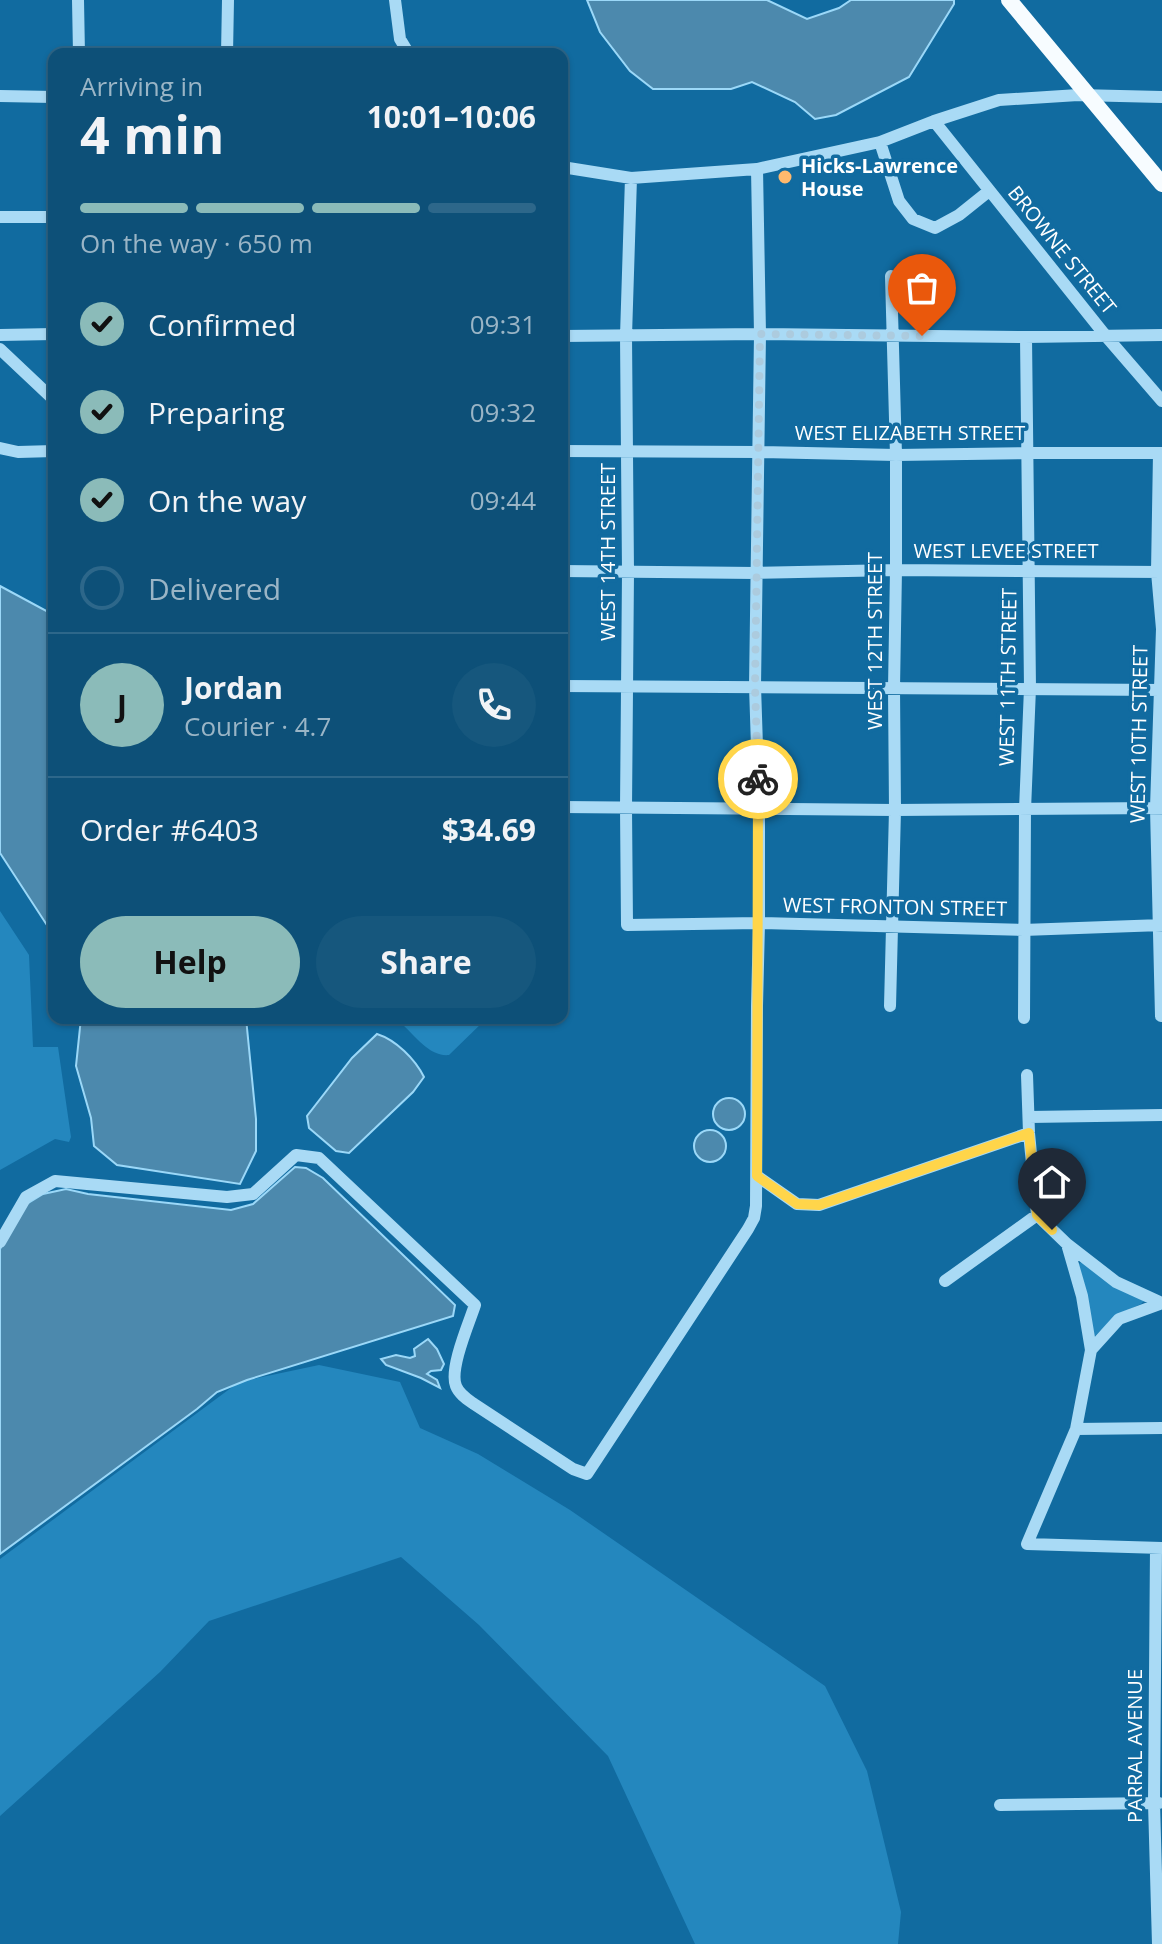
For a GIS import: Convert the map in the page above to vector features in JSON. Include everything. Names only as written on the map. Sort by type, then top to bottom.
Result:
[{"type":"main road","points":[[1009,0],[1162,184]]},
{"type":"street","points":[[78,0],[79,48]]},
{"type":"street","points":[[227,48],[228,0]]},
{"type":"street","points":[[395,0],[400,39],[405,48]]},
{"type":"street","points":[[568,168],[631,178],[757,169],[880,142],[999,100],[1078,95],[1162,97]]},
{"type":"street","points":[[0,96],[48,97]]},
{"type":"street","name":"BROWNE STREET","points":[[934,121],[1105,335],[1162,401]]},
{"type":"street","points":[[880,142],[899,201],[913,219],[935,228],[959,215],[989,191]]},
{"type":"street","points":[[0,1242],[26,1197],[55,1181],[227,1197],[253,1194],[296,1155],[319,1158],[475,1305],[454,1368],[454,1383],[460,1392],[573,1469],[587,1474],[754,1218],[759,923],[755,686],[760,334],[757,169]]},
{"type":"street","name":"WEST 14TH STREET","points":[[627,925],[626,336],[631,178]]},
{"type":"street","points":[[0,217],[48,217]]},
{"type":"street","name":"WEST 12TH STREET","points":[[890,1006],[896,570],[891,276]]},
{"type":"street","points":[[0,335],[48,334]]},
{"type":"street","points":[[568,336],[1162,335]]},
{"type":"street","name":"WEST 11TH STREET","points":[[1024,1018],[1025,810],[1030,688],[1026,337]]},
{"type":"street","points":[[0,349],[48,394]]},
{"type":"street","points":[[0,448],[18,452],[48,451]]},
{"type":"street","name":"WEST ELIZABETH STREET","points":[[568,451],[896,455],[1161,453]]},
{"type":"street","name":"WEST 10TH STREET","points":[[1161,453],[1161,1016]]},
{"type":"street","name":"WEST LEVEE STREET","points":[[568,571],[1160,572]]},
{"type":"street","points":[[568,686],[1161,690]]},
{"type":"street","points":[[568,807],[895,810],[1159,808]]},
{"type":"street","name":"WEST FRONTON STREET","points":[[627,925],[759,923],[1023,930],[1161,925]]},
{"type":"street","points":[[1027,1075],[1037,1215],[1067,1244],[1116,1282],[1162,1303]]},
{"type":"street","points":[[1029,1117],[1162,1115]]},
{"type":"street","points":[[757,1176],[797,1204],[819,1205],[1029,1133]]},
{"type":"street","points":[[945,1281],[1037,1215]]},
{"type":"street","points":[[1067,1244],[1082,1296],[1091,1350],[1076,1429],[1027,1544],[1159,1548]]},
{"type":"street","points":[[1091,1350],[1119,1319],[1162,1303]]},
{"type":"street","points":[[1076,1429],[1162,1428]]},
{"type":"street","name":"PARRAL AVENUE","points":[[1158,1944],[1159,1548]]},
{"type":"street","points":[[1000,1805],[1158,1803]]},
{"type":"shaded area","points":[[587,0],[767,0],[807,19],[839,8],[851,0],[954,0],[954,4],[909,77],[836,115],[815,119],[795,102],[752,82],[731,89],[653,89],[630,71],[600,32]]},
{"type":"shaded area","points":[[0,586],[48,612],[48,927],[0,853]]},
{"type":"shaded area","points":[[0,911],[29,955],[33,1047],[58,1047],[71,1137],[69,1142],[55,1139],[0,1170]]},
{"type":"shaded area","points":[[80,1024],[247,1024],[256,1151],[240,1184],[117,1165],[94,1146],[91,1118],[76,1066]]},
{"type":"shaded area","points":[[481,1024],[449,1055],[436,1053],[403,1025]]},
{"type":"shaded area","points":[[377,1034],[404,1051],[424,1077],[413,1092],[349,1153],[336,1151],[309,1128],[307,1116],[352,1058]]},
{"type":"shaded area","points":[[729,1098],[740,1103],[745,1114],[740,1125],[729,1130],[718,1125],[713,1114],[718,1103]]},
{"type":"shaded area","points":[[710,1130],[721,1135],[726,1146],[721,1157],[710,1162],[699,1157],[694,1146],[699,1135]]},
{"type":"shaded area","points":[[295,1167],[306,1168],[323,1178],[455,1305],[453,1316],[217,1392],[0,1554],[0,1249],[25,1205],[43,1194],[66,1189],[231,1210],[253,1204]]},
{"type":"shaded area","points":[[1081,1262],[1144,1301],[1117,1315],[1093,1338],[1078,1265]]},
{"type":"shaded area","points":[[428,1339],[444,1364],[441,1370],[427,1374],[437,1380],[440,1388],[386,1365],[381,1359],[396,1355],[415,1356],[414,1349]]},
{"type":"shaded area","points":[[319,1365],[400,1382],[420,1428],[478,1454],[570,1510],[825,1686],[867,1771],[901,1912],[898,1944],[695,1944],[608,1756],[479,1625],[401,1557],[209,1621],[160,1672],[0,1816],[0,1559],[239,1382]]},
{"type":"way so far","points":[[758,779],[755,686],[760,334],[922,336]]},
{"type":"place","name":"Hicks-Lawrence House","points":[[785,177]]},
{"type":"route","points":[[758,779],[757,1176],[797,1204],[819,1205],[1029,1133],[1037,1215],[1052,1230]]}]
